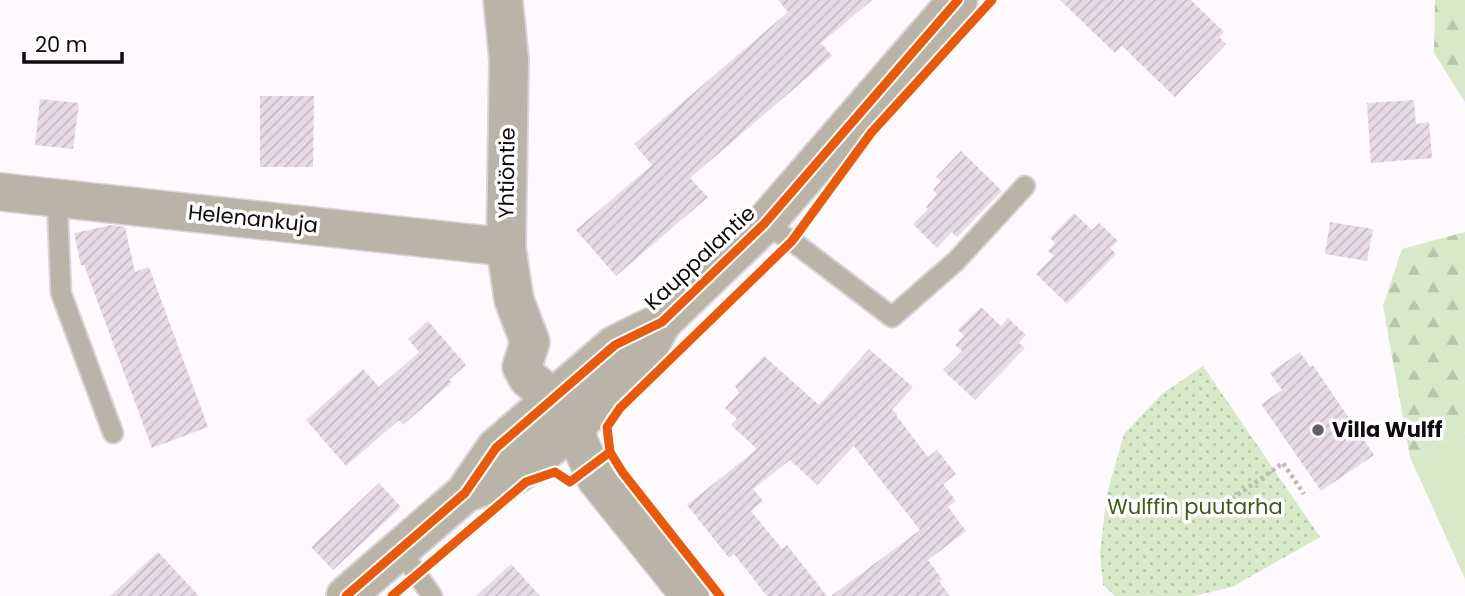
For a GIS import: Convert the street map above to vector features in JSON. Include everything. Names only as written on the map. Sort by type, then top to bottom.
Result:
[{"type":"street","name":"Yhtiöntie","points":[[503,0],[509,60],[506,247],[514,300],[530,342],[522,367],[528,378],[563,413],[596,479],[691,596]]},
{"type":"street","name":"Kauppalantie","points":[[346,596],[465,493],[496,448],[563,413],[615,345],[662,322],[764,224],[958,0]]},
{"type":"street","name":"Helenankuja","points":[[0,192],[506,247]]},
{"type":"lane","points":[[764,224],[792,241],[892,317],[956,261],[1025,186]]},
{"type":"lane","points":[[57,198],[61,293],[113,433]]},
{"type":"lane","points":[[400,550],[432,596]]},
{"type":"path","points":[[1209,515],[1283,463],[1304,494]]},
{"type":"green space","points":[[1435,0],[1465,0],[1465,102],[1434,53]]},
{"type":"green space","points":[[1465,232],[1465,432],[1410,457],[1383,306],[1402,249]]},
{"type":"green space","name":"Wulffin puutarha","points":[[1203,366],[1320,537],[1232,587],[1194,596],[1115,596],[1103,585],[1100,553],[1107,494],[1124,434],[1162,394]]},
{"type":"green space","points":[[1465,432],[1465,579],[1410,457]]},
{"type":"building","points":[[778,0],[872,0],[821,43],[832,56],[690,178],[708,197],[616,276],[576,230],[652,165],[634,144],[788,12]]},
{"type":"building","points":[[1060,0],[1191,0],[1224,32],[1219,37],[1226,44],[1175,97],[1122,46],[1115,53]]},
{"type":"building","points":[[260,96],[314,96],[313,167],[260,167]]},
{"type":"building","points":[[40,99],[79,103],[73,149],[35,145]]},
{"type":"building","points":[[1414,100],[1416,124],[1429,122],[1432,158],[1371,163],[1367,103]]},
{"type":"building","points":[[961,151],[1002,191],[957,237],[952,232],[937,248],[913,224],[928,209],[926,207],[937,194],[933,190],[941,181],[936,177]]},
{"type":"building","points":[[1074,213],[1092,230],[1099,223],[1118,241],[1110,248],[1116,254],[1067,304],[1036,274],[1054,256],[1048,251],[1055,243],[1050,238]]},
{"type":"building","points":[[1330,222],[1373,229],[1367,261],[1325,254]]},
{"type":"building","points":[[112,225],[125,227],[135,272],[149,267],[208,427],[152,448],[84,265],[81,265],[74,233]]},
{"type":"building","points":[[981,307],[1001,326],[1008,318],[1026,335],[1019,343],[1025,348],[975,400],[943,370],[962,351],[955,345],[964,336],[958,330]]},
{"type":"building","points":[[428,321],[466,365],[449,380],[452,382],[403,425],[399,420],[346,466],[306,420],[363,369],[379,387],[419,352],[408,339]]},
{"type":"building","points":[[869,349],[913,387],[892,410],[928,457],[937,450],[956,474],[943,484],[956,501],[948,507],[966,531],[928,560],[950,596],[831,596],[920,530],[854,446],[817,485],[790,460],[753,489],[763,501],[751,511],[782,549],[787,545],[827,596],[767,596],[734,554],[729,558],[687,505],[757,449],[731,425],[737,419],[725,408],[739,393],[735,386],[764,356],[819,405]]},
{"type":"building","name":"Villa Wulff","points":[[1300,352],[1310,367],[1313,365],[1374,455],[1321,491],[1261,404],[1282,390],[1270,373]]},
{"type":"building","points":[[379,483],[401,507],[333,570],[311,547]]},
{"type":"building","points":[[158,552],[199,596],[110,596]]},
{"type":"building","points":[[511,564],[540,596],[476,596]]},
{"type":"cycle path","points":[[346,596],[465,493],[496,448],[615,345],[662,322],[764,224],[958,0]]},
{"type":"cycle path","points":[[392,596],[526,482],[555,472],[570,482],[610,452],[607,427],[620,408],[792,241],[871,133],[992,0]]},
{"type":"cycle path","points":[[610,452],[623,473],[720,596]]},
{"type":"place","name":"Villa Wulff","points":[[1318,430]]}]
